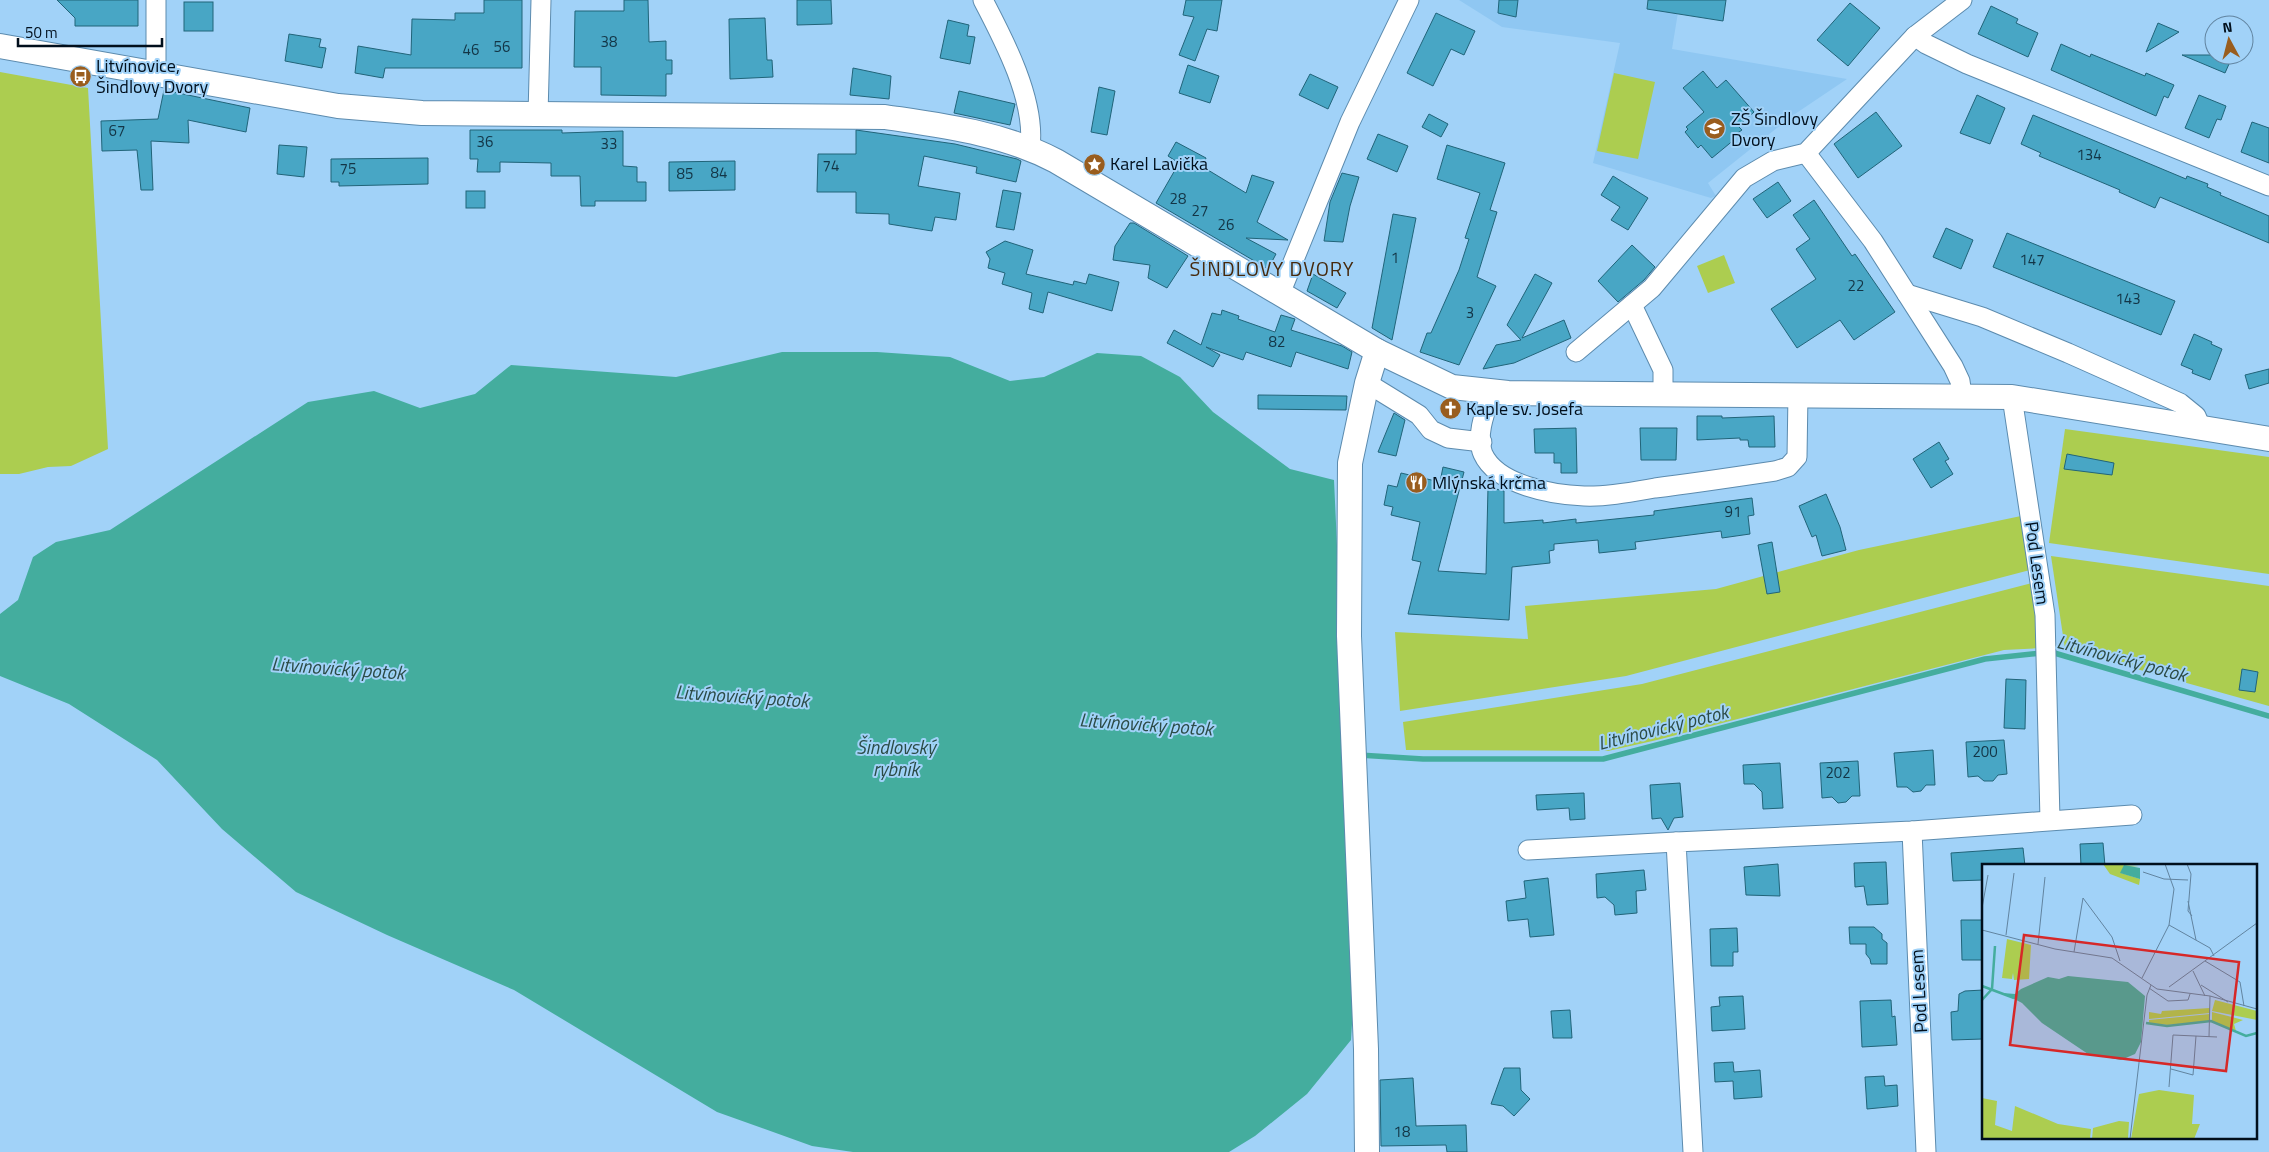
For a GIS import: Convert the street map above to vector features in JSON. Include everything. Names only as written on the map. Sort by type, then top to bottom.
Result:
[{"type":"street","points":[[156,0],[156,73]]},
{"type":"street","points":[[538,115],[541,0]]},
{"type":"street","points":[[983,0],[1010,50],[1031,123],[1030,147]]},
{"type":"street","points":[[1280,294],[1350,122],[1409,0]]},
{"type":"street","points":[[1576,352],[1652,288],[1744,178],[1773,161],[1806,153],[1915,36],[1962,0]]},
{"type":"street","points":[[1915,36],[1926,44],[1967,64],[2269,186]]},
{"type":"street","points":[[0,46],[338,106],[422,113],[885,117],[946,126],[1000,138],[1030,147],[1207,249],[1377,351],[1452,387],[1492,391],[2012,397],[2202,430],[2269,439]]},
{"type":"street","points":[[1806,153],[1872,241],[1907,294],[1953,366],[1960,381],[1962,396]]},
{"type":"street","points":[[1907,294],[1982,317],[2172,400],[2196,416],[2202,430]]},
{"type":"street","points":[[1632,305],[1663,370],[1663,394]]},
{"type":"street","points":[[1367,1152],[1366,1049],[1349,636],[1350,462],[1367,384],[1377,351]]},
{"type":"street","points":[[1367,384],[1419,415],[1431,430],[1448,438],[1482,442]]},
{"type":"street","points":[[1492,391],[1481,434],[1482,453],[1502,476],[1553,492],[1584,496],[1614,494],[1775,471],[1788,467],[1797,457],[1798,394]]},
{"type":"street","name":"Pod Lesem","points":[[2012,397],[2044,615],[2050,820]]},
{"type":"street","points":[[1528,850],[1912,831],[2132,815]]},
{"type":"street","name":"Pod Lesem","points":[[1912,831],[1926,1152]]},
{"type":"street","points":[[1676,842],[1693,1152]]},
{"type":"shaded area","points":[[1459,0],[1680,0],[1672,49],[1847,79],[1792,116],[1708,183],[1716,196],[1711,198],[1593,163],[1620,43],[1502,27]]},
{"type":"green space","points":[[0,72],[88,88],[108,449],[71,466],[48,467],[19,474],[0,474]]},
{"type":"green space","points":[[1614,73],[1655,82],[1638,159],[1597,151]]},
{"type":"green space","points":[[1724,255],[1735,283],[1708,293],[1697,266]]},
{"type":"green space","points":[[2065,429],[2269,457],[2269,574],[2049,543]]},
{"type":"green space","points":[[2021,516],[2030,570],[1626,676],[1400,711],[1395,632],[1528,639],[1525,606],[1716,589],[1859,550]]},
{"type":"green space","points":[[2051,556],[2269,586],[2269,706],[2065,649]]},
{"type":"green space","points":[[2032,583],[2041,648],[2004,650],[1608,751],[1406,750],[1403,722],[1642,684]]},
{"type":"water","name":"Šindlovský rybník","points":[[782,352],[877,352],[950,357],[1010,381],[1044,377],[1097,353],[1141,356],[1180,377],[1213,412],[1290,469],[1334,480],[1356,959],[1351,1040],[1307,1094],[1255,1136],[1229,1152],[853,1152],[812,1146],[717,1112],[514,990],[387,935],[296,892],[222,829],[157,760],[69,704],[0,676],[0,614],[18,600],[33,557],[56,542],[110,530],[308,402],[374,391],[420,408],[475,394],[511,365],[676,377]]},
{"type":"building","points":[[57,0],[138,0],[138,26],[75,26],[75,18]]},
{"type":"building","points":[[484,0],[522,0],[522,68],[385,68],[383,78],[355,73],[358,46],[411,55],[412,19],[455,20],[455,13],[484,13]]},
{"type":"building","points":[[624,0],[648,0],[649,42],[666,41],[666,60],[672,60],[672,74],[666,74],[666,96],[601,95],[601,67],[574,67],[575,11],[624,11]]},
{"type":"building","points":[[797,0],[831,0],[832,24],[797,25]]},
{"type":"building","points":[[1186,0],[1222,0],[1217,31],[1207,29],[1195,61],[1179,55],[1194,17],[1183,15]]},
{"type":"building","points":[[1499,0],[1518,0],[1516,17],[1498,13]]},
{"type":"building","points":[[1648,0],[1726,0],[1723,21],[1647,9]]},
{"type":"building","points":[[184,2],[213,2],[213,31],[184,31]]},
{"type":"building","points":[[1850,3],[1880,28],[1848,66],[1817,40]]},
{"type":"building","points":[[1991,6],[2018,19],[2016,23],[2038,33],[2028,57],[1978,34]]},
{"type":"building","points":[[1436,13],[1475,31],[1464,55],[1451,49],[1433,86],[1407,73]]},
{"type":"building","points":[[765,18],[767,60],[772,60],[773,77],[730,79],[729,19]]},
{"type":"building","points":[[948,20],[969,25],[967,36],[975,37],[970,64],[940,58]]},
{"type":"building","points":[[2158,23],[2179,32],[2146,52]]},
{"type":"building","points":[[289,34],[321,39],[319,47],[326,48],[322,68],[285,61]]},
{"type":"building","points":[[2061,44],[2090,57],[2091,54],[2145,76],[2146,73],[2174,85],[2168,98],[2164,96],[2156,116],[2051,70]]},
{"type":"building","points":[[2182,55],[2204,55],[2204,64]]},
{"type":"building","points":[[1188,65],[1219,76],[1210,103],[1179,93]]},
{"type":"building","points":[[2206,65],[2229,65],[2225,73]]},
{"type":"building","points":[[853,68],[891,76],[889,99],[850,95]]},
{"type":"building","points":[[1703,71],[1717,88],[1726,80],[1754,112],[1738,126],[1742,130],[1733,136],[1735,139],[1712,158],[1701,145],[1698,148],[1685,132],[1688,129],[1686,127],[1704,112],[1683,88]]},
{"type":"building","points":[[1310,74],[1338,87],[1328,109],[1299,95]]},
{"type":"building","points":[[1099,87],[1115,91],[1107,135],[1091,132]]},
{"type":"building","points":[[164,90],[250,108],[246,132],[188,120],[189,143],[151,141],[153,190],[141,190],[137,150],[102,151],[101,121],[158,119]]},
{"type":"building","points":[[959,91],[1015,104],[1010,125],[954,113]]},
{"type":"building","points":[[1977,95],[2005,108],[1990,144],[1960,133]]},
{"type":"building","points":[[2199,95],[2226,106],[2221,120],[2217,119],[2209,138],[2185,128]]},
{"type":"building","points":[[1876,112],[1902,146],[1858,178],[1834,144]]},
{"type":"building","points":[[1429,114],[1448,124],[1441,137],[1422,127]]},
{"type":"building","points":[[2033,115],[2186,179],[2187,176],[2208,184],[2207,187],[2221,193],[2220,195],[2269,216],[2269,243],[2160,197],[2155,208],[2119,192],[2120,190],[2039,156],[2041,153],[2021,144]]},
{"type":"building","points":[[2252,122],[2269,128],[2269,163],[2241,152]]},
{"type":"building","points":[[470,130],[562,130],[562,133],[623,131],[623,166],[637,167],[637,182],[646,182],[646,201],[595,201],[595,206],[581,206],[580,176],[551,176],[551,163],[500,162],[500,172],[477,172],[478,159],[470,159]]},
{"type":"building","points":[[856,130],[955,144],[1017,159],[1021,161],[1016,182],[976,173],[977,167],[924,156],[918,186],[960,193],[956,220],[935,217],[932,231],[889,224],[889,214],[856,213],[856,192],[817,192],[818,154],[856,154]]},
{"type":"building","points":[[1378,134],[1408,146],[1397,172],[1367,159]]},
{"type":"building","points":[[1176,142],[1206,158],[1203,167],[1246,193],[1252,175],[1274,182],[1257,222],[1288,240],[1246,238],[1276,254],[1268,269],[1156,203],[1179,163],[1168,156]]},
{"type":"building","points":[[279,145],[307,147],[304,177],[277,174]]},
{"type":"building","points":[[1447,145],[1505,163],[1490,210],[1497,212],[1477,277],[1496,286],[1459,365],[1420,352],[1427,333],[1431,333],[1459,270],[1469,239],[1465,238],[1480,193],[1437,179]]},
{"type":"building","points":[[428,158],[428,184],[339,186],[339,182],[331,182],[331,159]]},
{"type":"building","points":[[735,161],[735,190],[669,191],[669,162]]},
{"type":"building","points":[[1342,173],[1359,177],[1350,206],[1343,242],[1324,241],[1330,202]]},
{"type":"building","points":[[1613,176],[1648,198],[1628,230],[1611,220],[1620,207],[1601,195]]},
{"type":"building","points":[[1778,182],[1791,201],[1767,218],[1753,199]]},
{"type":"building","points":[[1003,190],[1021,193],[1014,230],[996,227]]},
{"type":"building","points":[[466,191],[485,191],[485,208],[466,208]]},
{"type":"building","points":[[1814,200],[1852,256],[1855,254],[1895,312],[1854,340],[1840,320],[1797,348],[1771,309],[1816,279],[1796,249],[1810,239],[1793,215]]},
{"type":"building","points":[[1393,214],[1416,218],[1392,340],[1372,328]]},
{"type":"building","points":[[1130,223],[1134,223],[1188,256],[1167,288],[1148,278],[1150,265],[1113,260],[1115,246]]},
{"type":"building","points":[[1946,228],[1973,240],[1961,269],[1933,257]]},
{"type":"building","points":[[2007,233],[2175,301],[2161,335],[1993,267]]},
{"type":"building","points":[[1005,241],[1033,250],[1026,274],[1073,285],[1074,281],[1086,284],[1089,274],[1119,282],[1112,311],[1048,292],[1043,313],[1029,309],[1032,293],[1002,284],[1005,273],[988,268],[990,259],[986,252]]},
{"type":"building","points":[[1632,245],[1655,267],[1644,280],[1618,302],[1598,281]]},
{"type":"building","points":[[1313,274],[1346,293],[1337,308],[1307,291]]},
{"type":"building","points":[[1535,274],[1552,283],[1522,338],[1564,320],[1571,338],[1514,363],[1483,369],[1496,345],[1521,340],[1507,325]]},
{"type":"building","points":[[1222,310],[1239,316],[1238,319],[1275,332],[1281,315],[1295,319],[1291,330],[1342,346],[1352,352],[1348,369],[1296,352],[1291,367],[1246,352],[1243,360],[1206,347],[1220,355],[1213,367],[1167,343],[1174,330],[1201,345],[1212,313],[1221,315]]},
{"type":"building","points":[[2194,334],[2222,349],[2210,380],[2192,373],[2193,370],[2181,365]]},
{"type":"building","points":[[2269,369],[2269,383],[2249,389],[2245,375]]},
{"type":"building","points":[[1258,395],[1347,396],[1346,410],[1258,409]]},
{"type":"building","points":[[1394,413],[1405,420],[1396,456],[1378,452]]},
{"type":"building","points":[[1697,416],[1722,416],[1722,418],[1774,416],[1775,447],[1749,447],[1748,440],[1740,440],[1740,438],[1697,440]]},
{"type":"building","points":[[1576,428],[1577,473],[1561,473],[1561,463],[1554,463],[1554,453],[1535,453],[1534,429]]},
{"type":"building","points":[[1640,428],[1677,428],[1676,460],[1641,460]]},
{"type":"building","points":[[1939,442],[1949,459],[1945,461],[1953,474],[1931,488],[1913,459]]},
{"type":"building","points":[[2067,454],[2114,463],[2112,475],[2064,469]]},
{"type":"building","points":[[1443,467],[1464,472],[1438,571],[1486,574],[1488,487],[1504,491],[1504,523],[1543,520],[1543,523],[1576,519],[1576,523],[1654,515],[1654,511],[1752,498],[1754,515],[1748,516],[1750,534],[1722,538],[1721,531],[1635,542],[1636,549],[1599,553],[1598,540],[1554,544],[1554,550],[1549,551],[1550,563],[1512,567],[1509,620],[1408,614],[1421,562],[1412,560],[1420,522],[1391,515],[1393,507],[1384,505],[1388,485],[1397,487],[1401,473],[1440,482]]},
{"type":"building","points":[[1826,494],[1840,527],[1846,550],[1822,556],[1816,535],[1812,537],[1799,506]]},
{"type":"building","points":[[1772,542],[1780,592],[1767,594],[1758,545]]},
{"type":"building","points":[[2242,669],[2258,672],[2255,692],[2239,690]]},
{"type":"building","points":[[2006,679],[2026,680],[2025,729],[2004,728]]},
{"type":"building","points":[[2004,740],[2007,774],[1998,775],[1993,781],[1984,781],[1978,776],[1968,777],[1966,742]]},
{"type":"building","points":[[1933,750],[1935,785],[1926,785],[1921,791],[1913,792],[1907,787],[1897,787],[1894,753]]},
{"type":"building","points":[[1858,761],[1860,796],[1852,796],[1846,802],[1838,803],[1832,797],[1822,798],[1820,763]]},
{"type":"building","points":[[1780,763],[1783,808],[1763,809],[1762,792],[1754,784],[1744,784],[1743,765]]},
{"type":"building","points":[[1680,783],[1683,817],[1674,818],[1668,830],[1661,818],[1652,819],[1650,785]]},
{"type":"building","points":[[1584,793],[1585,819],[1570,820],[1569,808],[1537,810],[1536,795]]},
{"type":"building","points":[[2103,843],[2105,864],[2081,864],[2080,844]]},
{"type":"building","points":[[2023,848],[2025,864],[1982,864],[1982,880],[1953,881],[1951,853]]},
{"type":"building","points":[[1886,862],[1888,904],[1867,905],[1864,886],[1855,887],[1854,863]]},
{"type":"building","points":[[1778,864],[1780,896],[1746,895],[1744,867]]},
{"type":"building","points":[[1644,870],[1646,890],[1636,891],[1637,913],[1615,915],[1614,905],[1605,897],[1597,898],[1596,874]]},
{"type":"building","points":[[1548,878],[1554,935],[1530,937],[1528,919],[1508,921],[1506,901],[1526,898],[1524,881]]},
{"type":"building","points":[[1961,920],[1982,920],[1982,960],[1962,960]]},
{"type":"building","points":[[1849,927],[1874,927],[1882,934],[1882,939],[1887,943],[1887,964],[1871,964],[1866,954],[1866,944],[1850,944]]},
{"type":"building","points":[[1737,928],[1738,952],[1733,952],[1733,966],[1711,966],[1710,929]]},
{"type":"building","points":[[1982,990],[1982,1039],[1952,1040],[1951,1012],[1958,1011],[1959,994],[1965,991]]},
{"type":"building","points":[[1743,996],[1745,1029],[1712,1031],[1711,1007],[1720,1006],[1719,997]]},
{"type":"building","points":[[1891,1000],[1892,1017],[1895,1016],[1897,1045],[1862,1047],[1860,1001]]},
{"type":"building","points":[[1570,1010],[1572,1038],[1553,1038],[1551,1011]]},
{"type":"building","points":[[1733,1062],[1734,1072],[1760,1070],[1762,1097],[1734,1099],[1733,1081],[1715,1082],[1714,1063]]},
{"type":"building","points":[[1504,1068],[1520,1068],[1521,1090],[1530,1099],[1514,1116],[1503,1106],[1491,1104]]},
{"type":"building","points":[[1884,1076],[1885,1086],[1897,1085],[1898,1106],[1867,1109],[1865,1077]]},
{"type":"building","points":[[1413,1078],[1416,1126],[1466,1125],[1467,1152],[1447,1152],[1446,1145],[1381,1146],[1380,1080]]},
{"type":"waterway","name":"Litvínovický potok","points":[[1359,755],[1423,759],[1603,759],[1985,659],[2051,652],[2269,716]]},
{"type":"place","name":"Litvínovice, Šindlovy Dvory","points":[[80,76]]},
{"type":"place","name":"ZŠ Šindlovy Dvory","points":[[1715,129]]},
{"type":"place","name":"Karel Lavička","points":[[1094,164]]},
{"type":"place","name":"Kaple sv. Josefa","points":[[1450,409]]},
{"type":"place","name":"Mlýnská krčma","points":[[1416,483]]},
{"type":"district","name":"ŠINDLOVY DVORY","points":[[1272,269]]}]
